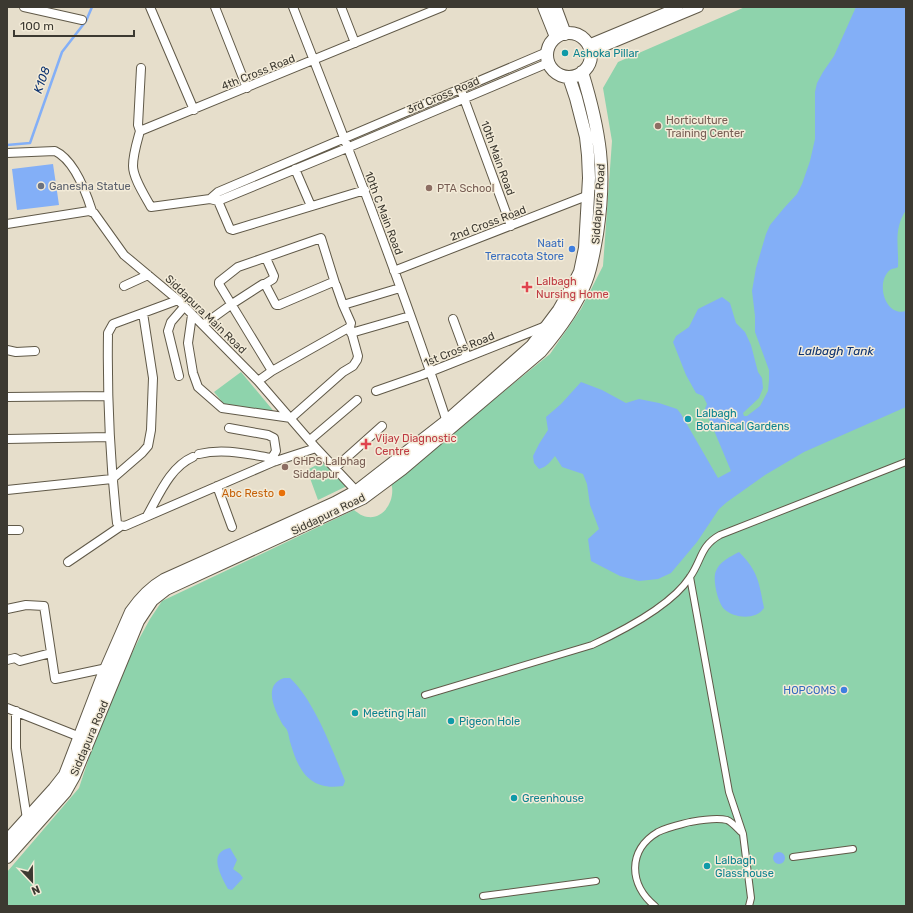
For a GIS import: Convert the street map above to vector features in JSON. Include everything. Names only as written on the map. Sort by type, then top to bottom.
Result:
[{"type":"main road","points":[[544,7],[560,36]]},
{"type":"main road","points":[[555,7],[560,36]]},
{"type":"main road","points":[[572,34],[578,36],[584,40],[589,49],[590,60],[582,72],[576,76],[562,76],[551,68],[548,57],[551,42],[560,36],[572,34]]},
{"type":"main road","name":"Siddapura Road","points":[[7,841],[30,824],[65,792],[74,776],[131,612],[136,604],[153,587],[164,580],[335,503],[360,495],[540,352],[558,330],[587,281],[592,263],[598,223],[601,178],[598,134],[582,72]]},
{"type":"main road","name":"Siddapura Road","points":[[448,425],[532,346],[563,303],[580,272],[585,248],[589,195],[588,154],[586,137],[569,77]]},
{"type":"main road","name":"Siddapura Road","points":[[7,857],[65,775],[80,737],[112,670]]},
{"type":"street","points":[[24,7],[82,20]]},
{"type":"street","points":[[150,7],[194,110]]},
{"type":"street","points":[[215,7],[247,88]]},
{"type":"street","name":"10th C Main Road","points":[[293,7],[347,148],[365,190],[431,371],[448,425]]},
{"type":"street","points":[[341,7],[355,43]]},
{"type":"street","name":"4th Cross Road","points":[[140,131],[355,43],[426,10],[442,7]]},
{"type":"street","points":[[589,49],[680,7]]},
{"type":"street","points":[[589,49],[698,7]]},
{"type":"street","points":[[214,200],[218,192],[460,89],[548,57]]},
{"type":"street","name":"3rd Cross Road","points":[[214,200],[347,148],[464,98],[548,57]]},
{"type":"street","points":[[141,68],[138,125],[140,131],[135,149],[133,167],[140,188],[151,207],[214,200]]},
{"type":"street","name":"10th Main Road","points":[[460,89],[511,226]]},
{"type":"street","name":"Siddapura Main Road","points":[[7,153],[56,151],[67,159],[86,192],[92,211],[124,255],[178,300],[192,316],[258,381],[316,448],[360,495]]},
{"type":"street","points":[[295,169],[311,206]]},
{"type":"street","points":[[214,200],[230,229],[233,230],[365,190]]},
{"type":"street","name":"2nd Cross Road","points":[[394,271],[589,195]]},
{"type":"street","points":[[7,224],[92,211]]},
{"type":"street","points":[[192,316],[188,343],[193,373],[198,387],[222,408],[291,418],[343,372],[353,366],[358,356],[350,330],[351,323],[334,283],[321,238],[238,268],[219,282],[272,371]]},
{"type":"street","points":[[203,326],[261,284],[265,284],[273,279],[274,276],[266,258]]},
{"type":"street","points":[[124,286],[148,275]]},
{"type":"street","points":[[265,284],[276,305],[279,305],[333,282],[334,283]]},
{"type":"street","points":[[343,305],[400,288]]},
{"type":"street","points":[[121,526],[117,523],[109,437],[108,333],[113,324],[178,300]]},
{"type":"street","points":[[178,376],[168,331],[171,322],[184,307]]},
{"type":"street","points":[[7,490],[112,479],[148,446],[150,437],[153,378],[143,313]]},
{"type":"street","points":[[258,381],[272,371],[350,330],[410,316]]},
{"type":"street","points":[[453,319],[467,357]]},
{"type":"street","name":"1st Cross Road","points":[[376,391],[422,376],[431,371],[548,325]]},
{"type":"street","points":[[7,350],[16,352],[35,351]]},
{"type":"street","points":[[7,397],[108,396]]},
{"type":"street","points":[[310,440],[357,400]]},
{"type":"street","points":[[335,468],[382,426]]},
{"type":"street","points":[[229,428],[268,435],[274,438],[276,451],[274,459]]},
{"type":"street","points":[[7,439],[109,437]]},
{"type":"street","points":[[68,562],[121,526],[216,486],[274,459],[316,448]]},
{"type":"street","points":[[147,516],[180,464],[196,455],[211,451],[223,450],[274,459]]},
{"type":"street","points":[[426,695],[592,645],[631,626],[668,600],[690,577],[701,554],[713,539],[906,462]]},
{"type":"street","points":[[216,486],[232,527]]},
{"type":"street","points":[[7,530],[19,530]]},
{"type":"street","points":[[690,577],[729,792],[743,834],[751,898],[749,906]]},
{"type":"street","points":[[7,609],[26,606],[44,606],[55,679],[112,670]]},
{"type":"street","points":[[7,660],[15,658],[20,661],[51,653]]},
{"type":"street","points":[[7,708],[80,737]]},
{"type":"street","points":[[16,711],[16,748],[30,824]]},
{"type":"street","points":[[655,906],[648,900],[640,889],[635,876],[636,858],[641,848],[649,838],[667,828],[697,821],[714,819],[727,820],[743,834]]},
{"type":"street","points":[[793,857],[853,849]]},
{"type":"street","points":[[483,896],[596,881]]},
{"type":"street","points":[[744,906],[751,898]]},
{"type":"green space","name":"Lalbagh Botanical Gardens","points":[[745,7],[906,7],[906,906],[7,906],[7,872],[79,788],[106,706],[139,639],[162,601],[354,510],[366,517],[374,517],[385,511],[391,500],[391,483],[550,354],[581,309],[603,266],[612,141],[603,88],[618,62]]},
{"type":"green space","points":[[241,372],[276,414],[228,409],[214,392]]},
{"type":"green space","points":[[324,461],[347,486],[318,500],[307,470]]},
{"type":"water","name":"Lalbagh Tank","points":[[856,7],[906,7],[906,210],[899,224],[898,231],[898,267],[891,269],[886,275],[883,282],[883,290],[884,297],[893,309],[906,311],[906,407],[804,452],[765,475],[719,509],[697,542],[671,573],[658,579],[639,581],[620,576],[591,561],[588,539],[599,529],[590,505],[587,484],[583,474],[562,467],[555,456],[548,464],[539,469],[534,463],[533,456],[548,430],[546,417],[561,404],[581,382],[602,390],[626,403],[639,399],[659,403],[677,409],[681,414],[718,478],[731,471],[705,409],[707,404],[703,396],[696,393],[686,375],[673,342],[676,336],[689,327],[698,309],[722,297],[730,303],[736,323],[745,332],[751,345],[758,372],[762,378],[763,388],[759,398],[743,413],[744,416],[747,416],[760,406],[768,391],[769,370],[755,332],[752,291],[756,268],[770,225],[797,194],[802,184],[810,161],[815,139],[815,92],[817,83],[834,56]]},
{"type":"water","points":[[53,164],[59,205],[17,210],[12,169]]},
{"type":"water","points":[[739,552],[750,565],[757,577],[764,608],[756,615],[745,617],[734,615],[724,609],[720,602],[715,585],[716,571],[720,565]]},
{"type":"water","points":[[284,678],[290,678],[299,688],[315,712],[329,741],[345,781],[343,786],[322,786],[308,778],[298,764],[290,743],[288,732],[277,713],[272,699],[273,686],[277,681]]},
{"type":"water","points":[[230,848],[237,860],[233,869],[243,878],[232,890],[228,889],[222,878],[217,859],[223,850]]},
{"type":"water","points":[[777,852],[781,852],[785,858],[781,864],[777,864],[773,860],[773,856]]},
{"type":"waterway","name":"K108","points":[[7,145],[30,143],[62,52],[86,21],[92,7]]},
{"type":"place","name":"Ashoka Pillar","points":[[565,53]]},
{"type":"place","name":"Horticulture Training Center","points":[[658,126]]},
{"type":"place","name":"Ganesha Statue","points":[[41,186]]},
{"type":"place","name":"PTA School","points":[[429,188]]},
{"type":"place","name":"Naati Terracota Store","points":[[572,249]]},
{"type":"place","name":"Lalbagh Nursing Home","points":[[527,287]]},
{"type":"place","name":"Lalbagh Botanical Gardens","points":[[688,419]]},
{"type":"place","name":"Vijay Diagnostic Centre","points":[[366,444]]},
{"type":"place","name":"GHPS Lalbhag Siddapur","points":[[285,467]]},
{"type":"place","name":"Abc Resto","points":[[282,493]]},
{"type":"place","name":"HOPCOMS","points":[[844,690]]},
{"type":"place","name":"Meeting Hall","points":[[355,713]]},
{"type":"place","name":"Pigeon Hole","points":[[451,721]]},
{"type":"place","name":"Greenhouse","points":[[514,798]]},
{"type":"place","name":"Lalbagh Glasshouse","points":[[707,866]]}]
